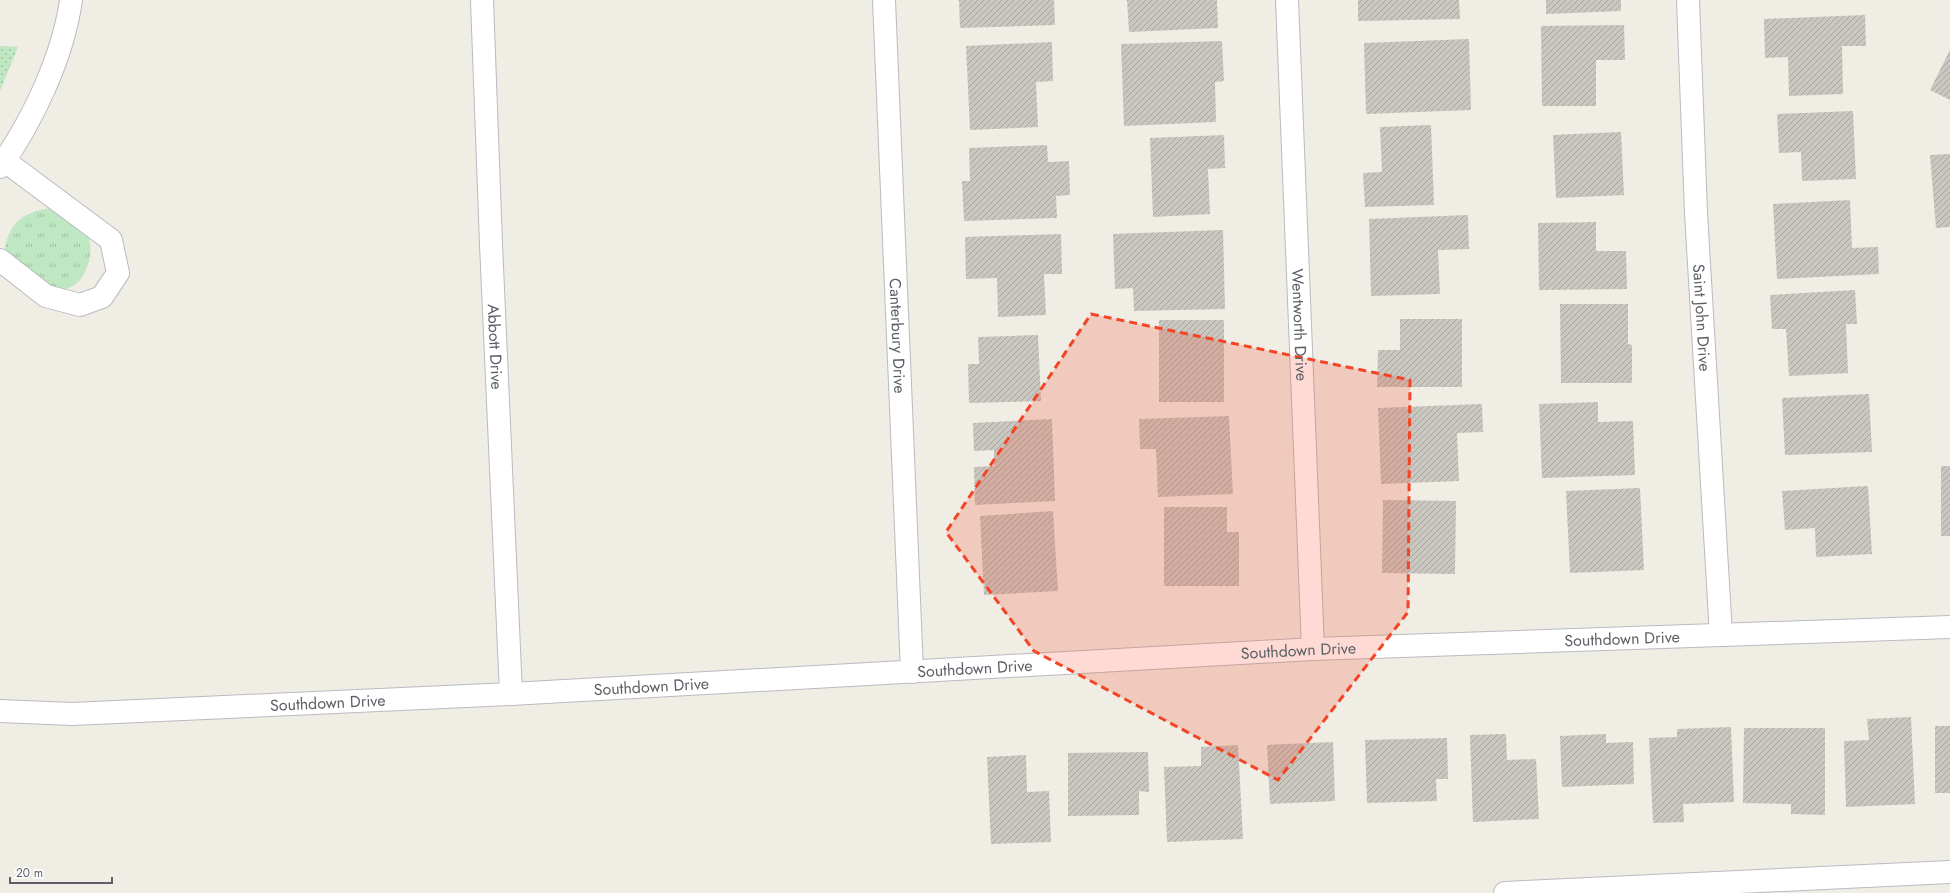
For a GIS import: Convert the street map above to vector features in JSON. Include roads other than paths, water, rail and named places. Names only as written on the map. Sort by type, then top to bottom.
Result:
[{"type":"street","points":[[0,260],[46,296],[80,305],[102,297],[118,273],[111,240],[2,164],[38,105],[68,22],[71,0]]},
{"type":"street","name":"Abbott Drive","points":[[482,0],[491,252],[511,694]]},
{"type":"street","name":"Canterbury Drive","points":[[884,0],[912,672]]},
{"type":"street","name":"Wentworth Drive","points":[[1287,0],[1313,649]]},
{"type":"street","name":"Saint John Drive","points":[[1688,0],[1696,213],[1721,636]]},
{"type":"street","name":"Southdown Drive","points":[[0,711],[72,714],[511,694],[1313,649],[1950,627]]},
{"type":"street","points":[[1505,893],[1950,872]]}]
